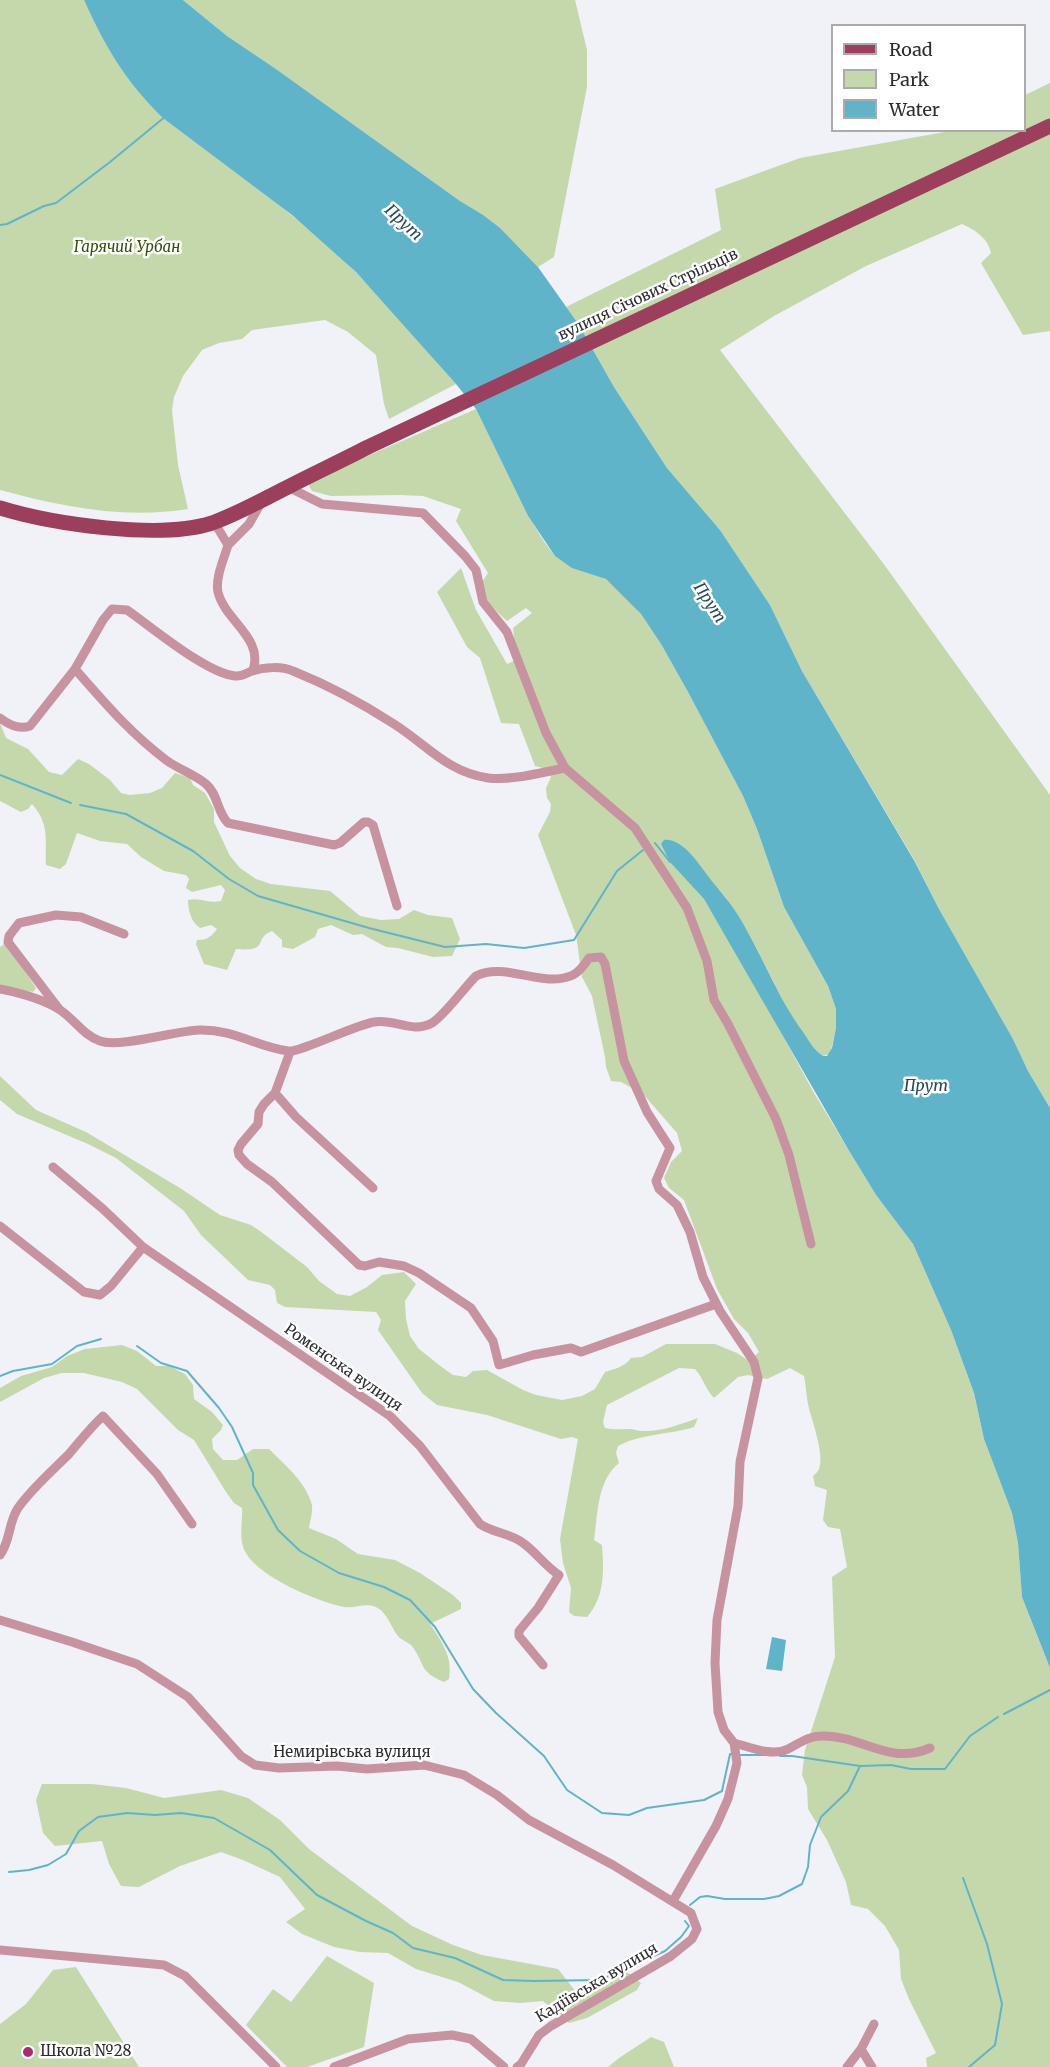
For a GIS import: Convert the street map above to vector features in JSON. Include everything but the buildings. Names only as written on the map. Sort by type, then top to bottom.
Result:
[{"type":"main road","name":"вулиця Січових Стрільців","points":[[0,508],[50,520],[152,531],[175,531],[214,522],[368,447],[1050,126]]},
{"type":"street","points":[[288,487],[322,504],[423,513],[476,570],[483,602],[507,632],[546,732],[565,768],[635,828],[687,908],[707,961],[714,1000],[776,1119],[789,1155],[811,1244]]},
{"type":"street","points":[[253,670],[256,654],[253,645],[223,605],[218,591],[218,581],[228,545],[249,524],[263,500]]},
{"type":"street","points":[[214,522],[228,545]]},
{"type":"street","points":[[0,718],[14,726],[23,728],[30,726],[75,669],[102,620],[112,609],[120,609],[127,610],[222,674],[239,677],[253,670],[290,669],[396,725],[437,758],[462,771],[490,778],[524,776],[565,768]]},
{"type":"street","points":[[75,669],[116,717],[133,733],[168,761],[205,783],[216,796],[228,823],[333,845],[340,843],[364,822],[373,825],[397,906]]},
{"type":"street","points":[[124,934],[81,917],[56,915],[19,923],[9,936],[9,942],[60,1010],[86,1034],[100,1041],[115,1043],[199,1030],[240,1036],[290,1052],[342,1031],[375,1022],[389,1022],[411,1028],[422,1027],[433,1022],[476,976],[482,973],[493,971],[538,978],[561,978],[574,975],[589,958],[594,956],[601,957],[605,964],[624,1061],[647,1112],[670,1148],[656,1181],[659,1189],[677,1205],[690,1232],[703,1277],[716,1304],[754,1362],[758,1378],[740,1462],[738,1506],[717,1620],[718,1712],[724,1730],[735,1745],[737,1763],[728,1799],[716,1826],[673,1901]]},
{"type":"street","points":[[0,989],[20,993],[60,1010]]},
{"type":"street","points":[[290,1052],[275,1093],[259,1112],[258,1124],[241,1144],[238,1150],[239,1155],[280,1190],[359,1265],[365,1266],[379,1262],[404,1266],[419,1273],[471,1308],[493,1341],[499,1365],[533,1355],[571,1348],[581,1352],[716,1304]]},
{"type":"street","points":[[275,1093],[296,1117],[373,1188]]},
{"type":"street","name":"Роменська вулиця","points":[[53,1167],[143,1246],[390,1416],[420,1446],[480,1524],[489,1530],[522,1541],[558,1575],[538,1608],[519,1631],[519,1636],[543,1665]]},
{"type":"street","points":[[0,1226],[84,1292],[100,1294],[111,1286],[143,1246]]},
{"type":"street","points":[[0,1555],[7,1544],[10,1526],[19,1507],[103,1416],[157,1474],[192,1524]]},
{"type":"street","name":"Немирівська вулиця","points":[[0,1620],[62,1638],[137,1664],[188,1698],[241,1756],[255,1765],[279,1768],[337,1766],[367,1769],[424,1765],[464,1775],[497,1795],[530,1820],[673,1901],[691,1913],[698,1929]]},
{"type":"street","points":[[735,1745],[771,1752],[787,1750],[803,1739],[823,1736],[853,1740],[889,1753],[915,1755],[930,1748]]},
{"type":"street","name":"Кадіївська вулиця","points":[[517,2067],[545,2030],[671,1956],[692,1939],[698,1929]]},
{"type":"street","points":[[0,1950],[164,1965],[185,1976],[276,2067]]},
{"type":"street","points":[[847,2067],[861,2049],[874,2024]]},
{"type":"street","points":[[334,2067],[408,2039],[452,2035],[471,2039],[504,2067]]},
{"type":"street","points":[[861,2049],[872,2067]]},
{"type":"green space","name":"Гарячий Урбан","points":[[0,0],[84,0],[118,63],[151,105],[164,118],[273,200],[336,253],[383,300],[456,384],[389,419],[384,404],[376,355],[348,332],[325,320],[252,330],[242,339],[219,343],[202,350],[183,376],[174,397],[172,410],[178,465],[188,509],[140,513],[93,510],[47,502],[0,490]]},
{"type":"green space","points":[[183,0],[575,0],[587,50],[587,87],[554,257],[538,267],[492,223],[227,36]]},
{"type":"green space","points":[[1050,83],[1050,331],[1023,335],[981,263],[991,253],[987,243],[976,232],[962,224],[866,266],[774,316],[720,350],[883,563],[1050,795],[1050,1108],[939,909],[915,861],[802,671],[770,605],[720,530],[667,468],[614,387],[579,325],[566,307],[721,230],[715,189],[800,158],[944,132],[1026,132],[1026,95]]},
{"type":"green space","points":[[476,409],[528,516],[555,556],[606,579],[641,614],[688,692],[743,796],[784,907],[828,986],[836,1009],[836,1029],[830,1054],[823,1056],[820,1054],[802,1032],[784,1003],[753,941],[719,890],[702,873],[661,844],[671,862],[704,899],[753,981],[814,1093],[876,1195],[913,1244],[951,1330],[974,1393],[984,1439],[1012,1513],[1018,1543],[1022,1597],[1050,1668],[1050,2067],[927,2067],[926,2058],[936,2053],[901,1979],[899,1950],[885,1926],[868,1909],[851,1905],[846,1882],[827,1840],[808,1809],[807,1787],[802,1775],[805,1750],[835,1657],[832,1577],[847,1567],[840,1529],[828,1527],[823,1520],[827,1490],[815,1486],[813,1476],[819,1469],[820,1454],[804,1376],[790,1368],[767,1379],[748,1375],[738,1377],[714,1398],[695,1369],[679,1368],[607,1405],[603,1422],[605,1428],[608,1429],[657,1430],[698,1418],[694,1427],[646,1436],[618,1446],[616,1453],[619,1463],[612,1470],[602,1488],[596,1519],[594,1540],[602,1545],[603,1554],[600,1592],[587,1617],[574,1616],[569,1612],[571,1588],[563,1563],[560,1539],[578,1439],[572,1437],[561,1439],[487,1415],[437,1405],[422,1393],[378,1330],[381,1320],[376,1312],[285,1307],[277,1303],[275,1290],[270,1285],[248,1280],[201,1235],[184,1211],[116,1158],[17,1114],[0,1100],[0,1076],[36,1110],[86,1132],[180,1188],[220,1215],[251,1225],[307,1267],[319,1281],[337,1294],[350,1296],[367,1287],[382,1275],[404,1272],[416,1284],[405,1301],[410,1336],[419,1349],[453,1375],[466,1377],[473,1371],[487,1370],[523,1390],[562,1400],[582,1396],[595,1389],[605,1372],[623,1366],[631,1358],[642,1357],[666,1344],[715,1344],[749,1361],[759,1352],[748,1333],[734,1319],[717,1289],[684,1200],[669,1188],[664,1178],[671,1162],[682,1151],[677,1133],[643,1094],[621,1082],[611,1081],[606,1067],[592,996],[582,977],[576,935],[538,835],[550,812],[551,804],[547,798],[546,788],[551,777],[547,769],[535,766],[519,724],[501,723],[480,658],[467,647],[437,592],[461,568],[476,610],[507,664],[516,660],[513,628],[532,613],[526,608],[507,621],[487,602],[480,585],[488,573],[456,521],[461,509],[423,496],[331,496],[312,491],[307,482]]},
{"type":"green space","points":[[0,723],[6,738],[28,749],[49,772],[62,775],[78,759],[89,764],[110,780],[121,793],[130,795],[150,793],[162,788],[175,773],[190,778],[193,785],[205,793],[214,809],[214,822],[230,856],[240,868],[256,879],[271,884],[330,891],[360,916],[381,920],[399,919],[414,910],[428,915],[452,918],[460,939],[452,956],[433,957],[386,947],[362,934],[353,935],[331,925],[318,929],[315,937],[293,949],[282,947],[282,940],[272,931],[266,934],[254,949],[236,949],[227,970],[204,964],[196,944],[197,940],[208,937],[217,929],[211,925],[200,928],[194,922],[188,900],[221,901],[225,890],[221,885],[192,892],[186,888],[189,879],[186,875],[164,871],[141,857],[127,844],[100,841],[77,833],[66,864],[60,869],[46,865],[44,826],[38,811],[32,804],[21,812],[0,801]]},
{"type":"green space","points":[[6,943],[36,988],[33,992],[0,986],[0,947]]},
{"type":"green space","points":[[122,1345],[137,1351],[156,1366],[169,1366],[185,1374],[193,1385],[194,1399],[212,1412],[223,1425],[212,1439],[213,1449],[223,1460],[237,1460],[253,1449],[269,1449],[282,1461],[300,1481],[309,1497],[312,1514],[309,1528],[336,1539],[358,1554],[395,1560],[420,1573],[461,1603],[461,1609],[430,1624],[448,1657],[449,1679],[444,1682],[426,1671],[412,1646],[399,1637],[386,1616],[376,1607],[368,1605],[344,1607],[320,1600],[290,1587],[263,1571],[253,1562],[242,1542],[242,1508],[234,1503],[226,1492],[194,1440],[178,1430],[137,1389],[122,1382],[84,1373],[62,1373],[44,1378],[0,1402],[0,1388],[21,1376],[52,1367],[67,1356],[85,1349]]},
{"type":"green space","points":[[42,1784],[92,1784],[126,1788],[164,1798],[221,1790],[248,1798],[280,1820],[309,1849],[412,1926],[453,1945],[482,1955],[558,1969],[577,1993],[601,1988],[626,1971],[641,1983],[637,1990],[587,2018],[569,2023],[543,2001],[520,2003],[494,2001],[458,1982],[416,1969],[388,1953],[360,1952],[334,1947],[302,1934],[286,1922],[305,1909],[280,1877],[221,1852],[180,1866],[139,1887],[121,1886],[109,1864],[102,1841],[55,1846],[43,1833],[36,1800]]},
{"type":"green space","points":[[327,1956],[374,1983],[364,2047],[307,2067],[287,2067],[246,2025],[273,1989],[291,2002]]},
{"type":"green space","points":[[76,1967],[139,2067],[0,2067],[0,2024],[26,2004],[53,1970]]},
{"type":"green space","points":[[651,2037],[664,2042],[674,2067],[608,2067],[619,2058]]},
{"type":"water","name":"Прут","points":[[84,0],[183,0],[227,36],[500,228],[538,267],[579,325],[614,387],[667,468],[720,530],[770,605],[802,671],[915,862],[1050,1108],[1050,1668],[1022,1597],[1018,1543],[1012,1513],[984,1439],[974,1393],[951,1330],[913,1244],[876,1195],[848,1149],[704,899],[670,862],[661,844],[664,840],[676,842],[693,856],[736,912],[793,1018],[814,1048],[823,1056],[827,1056],[832,1048],[836,1028],[836,1009],[828,986],[784,907],[743,796],[661,644],[641,614],[606,579],[572,568],[555,556],[528,516],[476,409],[356,272],[292,215],[163,118],[150,105],[118,63]]},
{"type":"water","points":[[772,1637],[786,1640],[782,1671],[766,1669]]},
{"type":"waterway","points":[[0,225],[56,203],[166,116]]},
{"type":"waterway","points":[[0,775],[71,803]]},
{"type":"waterway","points":[[80,805],[126,814],[193,851],[229,879],[258,896],[445,947],[486,944],[524,948],[574,940],[617,871],[643,850]]},
{"type":"waterway","points":[[655,843],[670,862]]},
{"type":"waterway","points":[[0,1376],[13,1371],[52,1364],[77,1346],[101,1339]]},
{"type":"waterway","points":[[137,1346],[161,1363],[187,1371],[219,1408],[232,1427],[253,1473],[253,1485],[278,1530],[300,1551],[339,1573],[384,1587],[410,1600],[435,1627],[473,1689],[544,1756],[567,1790],[602,1813],[629,1815],[647,1808],[704,1800],[722,1791],[730,1754],[732,1754]]},
{"type":"waterway","points":[[1004,1714],[1050,1690]]},
{"type":"waterway","points":[[780,1756],[860,1766],[891,1765],[911,1769],[945,1769],[970,1736],[998,1717]]},
{"type":"waterway","points":[[738,1755],[765,1755]]},
{"type":"waterway","points":[[690,1905],[700,1897],[707,1896],[725,1899],[764,1899],[779,1896],[802,1884],[808,1867],[810,1845],[821,1817],[848,1791],[860,1766]]},
{"type":"waterway","points":[[9,1872],[48,1865],[66,1854],[79,1831],[98,1817],[127,1813],[155,1815],[181,1813],[214,1818],[270,1850],[317,1895],[393,1933],[413,1948],[455,1958],[503,1980],[600,1980],[665,1951],[681,1937],[689,1926],[685,1921]]},
{"type":"waterway","points":[[963,1878],[987,1944],[1002,2004],[995,2045],[969,2067]]},
{"type":"place","name":"Школа №28","points":[[28,2052]]}]
